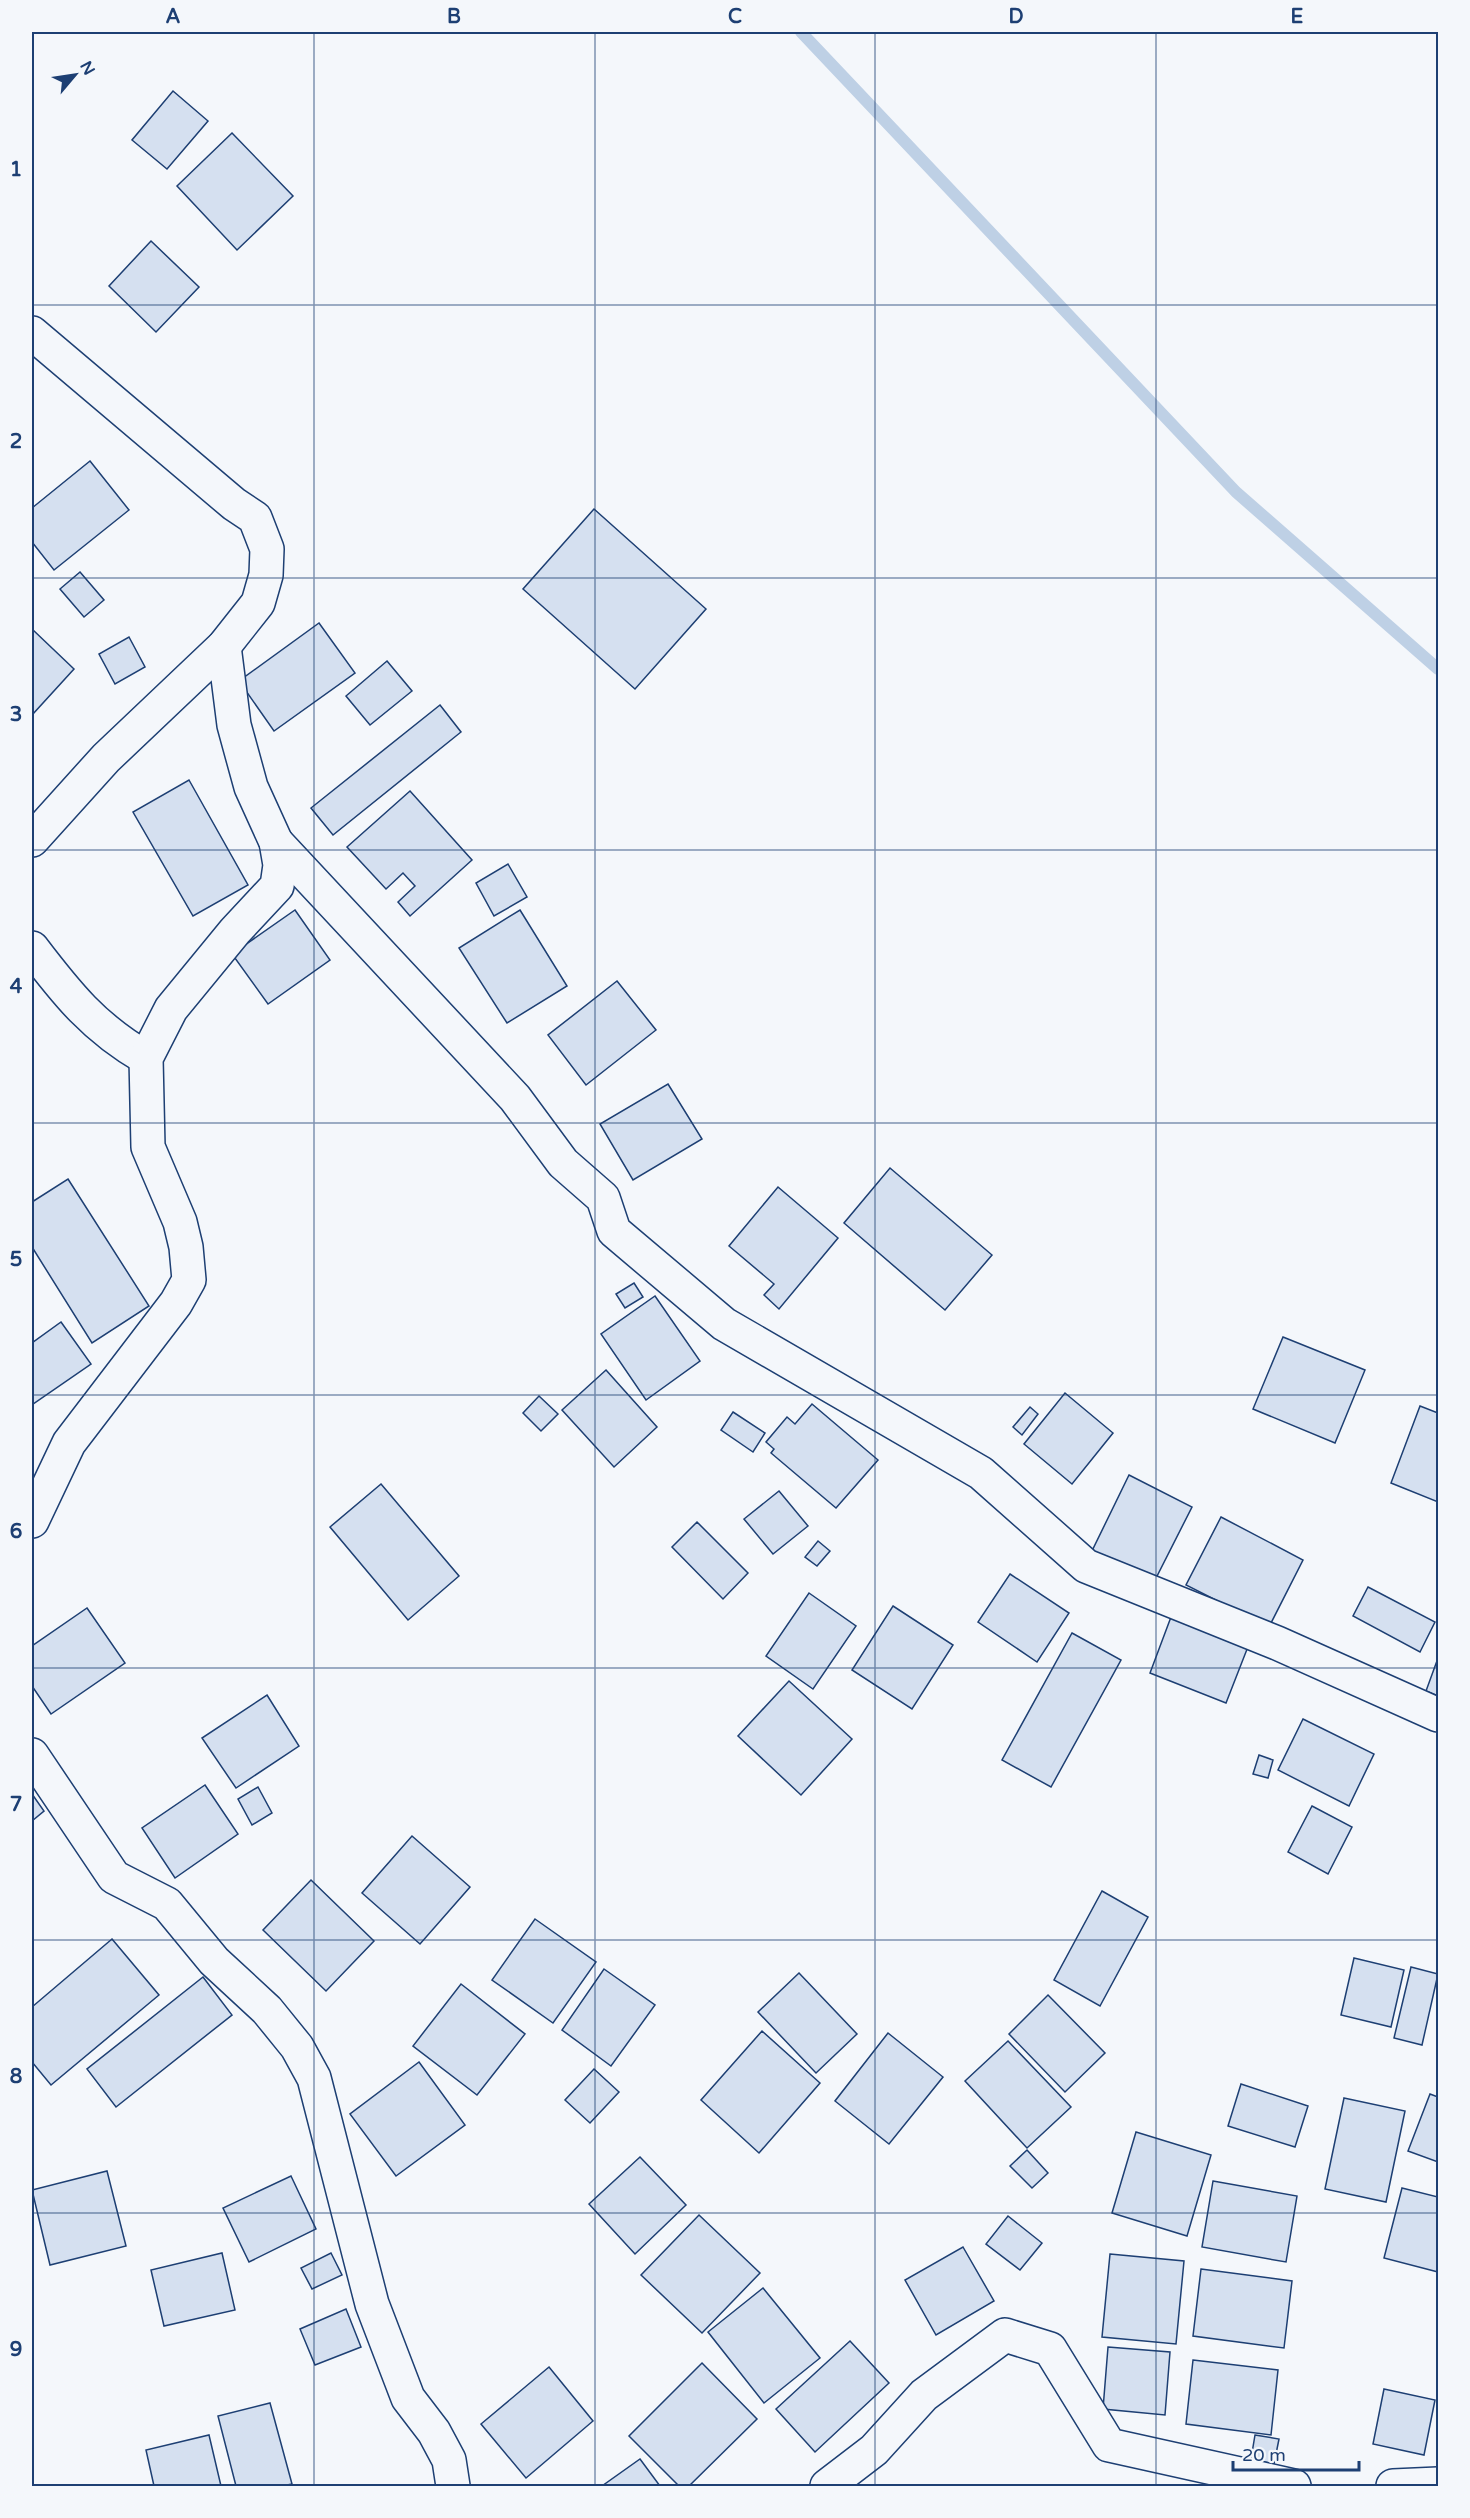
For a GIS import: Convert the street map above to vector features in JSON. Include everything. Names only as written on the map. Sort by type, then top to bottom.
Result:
[{"type":"street","points":[[32,333],[234,504],[255,518],[267,549],[266,575],[258,603],[224,646],[106,758],[32,840]]},
{"type":"street","points":[[32,1521],[69,1443],[176,1303],[189,1280],[186,1247],[180,1222],[148,1147],[146,1058],[171,1009],[235,931],[278,886],[280,865],[276,842],[251,787],[237,735],[224,646]]},
{"type":"street","points":[[276,842],[514,1098],[563,1163],[603,1198],[614,1231],[724,1324],[981,1473],[1086,1566],[1277,1643],[1438,1715]]},
{"type":"street","points":[[32,948],[75,1004],[118,1042],[146,1058]]},
{"type":"street","points":[[32,1755],[114,1876],[167,1904],[214,1961],[267,2010],[297,2047],[314,2078],[372,2304],[408,2398],[434,2432],[449,2460],[453,2487]]},
{"type":"street","points":[[827,2487],[874,2450],[924,2395],[1005,2335],[1050,2349],[1109,2445],[1294,2487]]},
{"type":"street","points":[[1393,2487],[1438,2484]]},
{"type":"building","points":[[173,91],[208,121],[167,169],[132,140]]},
{"type":"building","points":[[232,133],[293,196],[237,250],[177,186]]},
{"type":"building","points":[[151,241],[199,287],[156,332],[109,286]]},
{"type":"building","points":[[90,461],[129,510],[54,570],[32,542],[32,508]]},
{"type":"building","points":[[594,509],[706,609],[635,689],[523,589]]},
{"type":"building","points":[[80,572],[104,600],[84,617],[60,589]]},
{"type":"building","points":[[319,623],[355,673],[274,731],[239,681]]},
{"type":"building","points":[[32,629],[74,669],[32,715]]},
{"type":"building","points":[[129,637],[145,667],[115,684],[99,654]]},
{"type":"building","points":[[387,661],[412,691],[370,725],[346,696]]},
{"type":"building","points":[[440,705],[461,732],[333,835],[311,808]]},
{"type":"building","points":[[189,780],[248,885],[193,916],[133,812]]},
{"type":"building","points":[[410,791],[472,860],[410,916],[398,902],[415,886],[403,873],[386,889],[347,847]]},
{"type":"building","points":[[508,864],[527,897],[494,916],[476,883]]},
{"type":"building","points":[[295,910],[330,960],[268,1004],[232,954]]},
{"type":"building","points":[[520,910],[567,986],[507,1023],[459,948]]},
{"type":"building","points":[[617,981],[656,1030],[586,1085],[548,1035]]},
{"type":"building","points":[[668,1084],[702,1139],[633,1180],[600,1124]]},
{"type":"building","points":[[890,1168],[992,1255],[945,1310],[844,1223]]},
{"type":"building","points":[[68,1179],[149,1306],[92,1343],[32,1247],[32,1202]]},
{"type":"building","points":[[778,1187],[838,1238],[779,1309],[764,1295],[774,1284],[729,1246]]},
{"type":"building","points":[[634,1283],[643,1297],[625,1308],[616,1294]]},
{"type":"building","points":[[655,1296],[700,1361],[646,1400],[601,1334]]},
{"type":"building","points":[[61,1322],[91,1364],[33,1404],[32,1343]]},
{"type":"building","points":[[1283,1337],[1365,1370],[1335,1443],[1253,1409]]},
{"type":"building","points":[[606,1370],[657,1427],[614,1467],[562,1410]]},
{"type":"building","points":[[1065,1393],[1113,1433],[1072,1484],[1024,1444]]},
{"type":"building","points":[[539,1396],[558,1414],[541,1431],[523,1413]]},
{"type":"building","points":[[812,1404],[878,1460],[836,1508],[771,1453],[774,1449],[766,1442],[787,1417],[795,1424]]},
{"type":"building","points":[[1420,1406],[1438,1413],[1438,1502],[1391,1483]]},
{"type":"building","points":[[1030,1407],[1038,1414],[1022,1435],[1013,1427]]},
{"type":"building","points":[[733,1412],[765,1433],[753,1452],[721,1430]]},
{"type":"building","points":[[1129,1475],[1192,1507],[1152,1586],[1090,1555]]},
{"type":"building","points":[[381,1484],[459,1576],[408,1620],[330,1527]]},
{"type":"building","points":[[779,1491],[808,1526],[773,1554],[744,1519]]},
{"type":"building","points":[[1221,1517],[1303,1560],[1269,1627],[1186,1585]]},
{"type":"building","points":[[697,1522],[748,1573],[723,1599],[672,1547]]},
{"type":"building","points":[[818,1541],[830,1551],[817,1566],[805,1557]]},
{"type":"building","points":[[1010,1574],[1069,1613],[1037,1662],[978,1622]]},
{"type":"building","points":[[1368,1587],[1435,1622],[1420,1652],[1353,1616]]},
{"type":"building","points":[[809,1593],[856,1626],[813,1689],[766,1656]]},
{"type":"building","points":[[893,1606],[953,1645],[912,1709],[852,1670]]},
{"type":"building","points":[[87,1608],[125,1663],[51,1714],[32,1686],[32,1646]]},
{"type":"building","points":[[1174,1609],[1251,1639],[1226,1703],[1150,1673]]},
{"type":"building","points":[[1072,1633],[1121,1660],[1051,1787],[1002,1760]]},
{"type":"building","points":[[1438,1658],[1438,1696],[1426,1691]]},
{"type":"building","points":[[789,1681],[852,1739],[801,1795],[738,1736]]},
{"type":"building","points":[[267,1695],[299,1746],[236,1788],[202,1738]]},
{"type":"building","points":[[1303,1719],[1374,1754],[1349,1806],[1278,1770]]},
{"type":"building","points":[[1259,1755],[1273,1760],[1268,1778],[1253,1774]]},
{"type":"building","points":[[205,1785],[238,1834],[175,1878],[142,1828]]},
{"type":"building","points":[[258,1787],[272,1813],[252,1825],[238,1799]]},
{"type":"building","points":[[32,1794],[44,1811],[32,1821]]},
{"type":"building","points":[[1312,1806],[1352,1827],[1328,1874],[1288,1852]]},
{"type":"building","points":[[412,1836],[470,1887],[420,1944],[362,1893]]},
{"type":"building","points":[[311,1880],[374,1941],[326,1991],[263,1930]]},
{"type":"building","points":[[1102,1891],[1148,1917],[1100,2006],[1054,1980]]},
{"type":"building","points":[[535,1919],[596,1962],[553,2023],[492,1980]]},
{"type":"building","points":[[112,1939],[159,1995],[51,2085],[32,2062],[32,2007]]},
{"type":"building","points":[[1354,1958],[1404,1970],[1391,2027],[1341,2015]]},
{"type":"building","points":[[1411,1967],[1438,1974],[1422,2045],[1394,2038]]},
{"type":"building","points":[[604,1969],[655,2005],[611,2066],[562,2030]]},
{"type":"building","points":[[799,1973],[857,2034],[816,2073],[758,2012]]},
{"type":"building","points":[[203,1977],[232,2015],[116,2107],[87,2069]]},
{"type":"building","points":[[461,1984],[525,2034],[477,2095],[413,2046]]},
{"type":"building","points":[[1048,1995],[1105,2053],[1065,2092],[1009,2034]]},
{"type":"building","points":[[762,2031],[820,2083],[759,2153],[701,2100]]},
{"type":"building","points":[[888,2033],[943,2077],[889,2144],[835,2101]]},
{"type":"building","points":[[1008,2041],[1071,2107],[1027,2148],[965,2081]]},
{"type":"building","points":[[419,2062],[465,2125],[396,2176],[350,2114]]},
{"type":"building","points":[[594,2069],[619,2092],[590,2123],[565,2100]]},
{"type":"building","points":[[1241,2084],[1308,2106],[1295,2147],[1228,2126]]},
{"type":"building","points":[[1430,2094],[1438,2097],[1438,2162],[1408,2151]]},
{"type":"building","points":[[1344,2098],[1405,2111],[1386,2202],[1325,2189]]},
{"type":"building","points":[[1136,2132],[1211,2155],[1187,2236],[1112,2213]]},
{"type":"building","points":[[1027,2150],[1048,2173],[1032,2188],[1010,2166]]},
{"type":"building","points":[[640,2157],[686,2205],[635,2254],[589,2204]]},
{"type":"building","points":[[107,2171],[126,2246],[50,2265],[32,2190]]},
{"type":"building","points":[[291,2176],[316,2229],[249,2262],[223,2208]]},
{"type":"building","points":[[1213,2181],[1297,2196],[1286,2262],[1202,2247]]},
{"type":"building","points":[[1402,2188],[1438,2197],[1438,2272],[1384,2258]]},
{"type":"building","points":[[699,2215],[760,2273],[702,2333],[641,2275]]},
{"type":"building","points":[[1008,2216],[1042,2243],[1020,2270],[986,2244]]},
{"type":"building","points":[[963,2247],[994,2301],[936,2335],[905,2280]]},
{"type":"building","points":[[222,2253],[235,2310],[164,2326],[151,2270]]},
{"type":"building","points":[[331,2253],[342,2275],[312,2289],[301,2268]]},
{"type":"building","points":[[1110,2254],[1184,2261],[1176,2344],[1102,2337]]},
{"type":"building","points":[[1201,2269],[1292,2281],[1284,2348],[1193,2336]]},
{"type":"building","points":[[763,2288],[820,2358],[764,2403],[708,2332]]},
{"type":"building","points":[[346,2309],[361,2347],[315,2365],[300,2329]]},
{"type":"building","points":[[850,2341],[889,2383],[815,2452],[776,2409]]},
{"type":"building","points":[[1108,2347],[1170,2352],[1165,2415],[1103,2409]]},
{"type":"building","points":[[1193,2360],[1278,2370],[1271,2435],[1186,2424]]},
{"type":"building","points":[[702,2363],[757,2419],[689,2486],[679,2486],[629,2436]]},
{"type":"building","points":[[549,2367],[593,2421],[526,2478],[481,2424]]},
{"type":"building","points":[[1384,2389],[1435,2400],[1424,2455],[1373,2444]]},
{"type":"building","points":[[270,2403],[292,2484],[236,2486],[218,2416]]},
{"type":"building","points":[[209,2435],[221,2486],[154,2486],[146,2450]]},
{"type":"building","points":[[1255,2435],[1279,2439],[1274,2464],[1251,2459]]},
{"type":"building","points":[[640,2459],[660,2486],[602,2486]]},
{"type":"waterway","points":[[801,32],[1236,492],[1438,669]]}]
